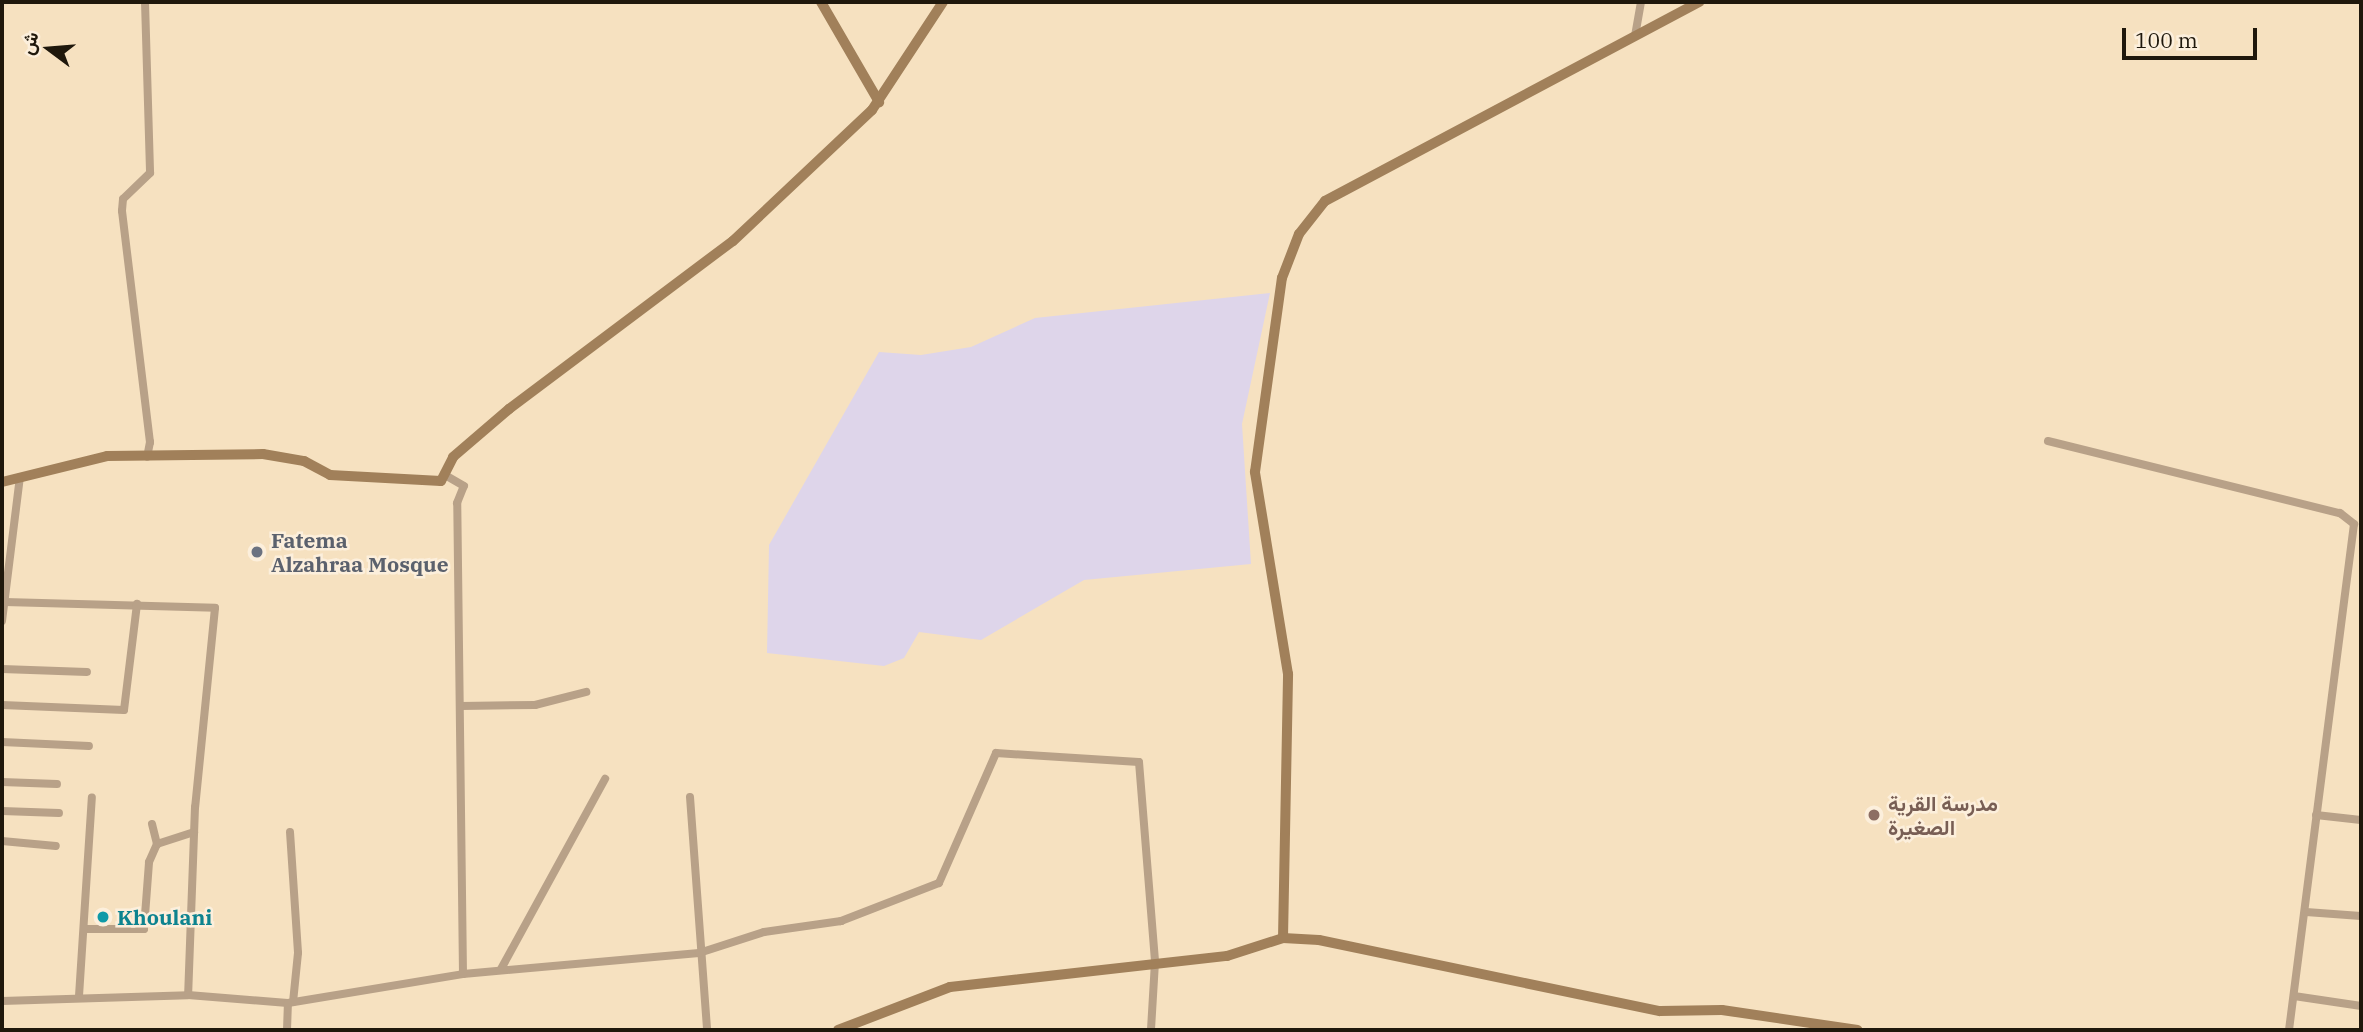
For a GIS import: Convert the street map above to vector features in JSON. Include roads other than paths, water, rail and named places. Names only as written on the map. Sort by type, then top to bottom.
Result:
[{"type":"street","points":[[145,2],[150,173],[123,199],[121,211],[150,442],[147,457]]},
{"type":"street","points":[[821,2],[880,102]]},
{"type":"street","points":[[2,482],[107,456],[263,454],[304,461],[330,475],[437,482],[447,476],[453,457],[477,436],[733,241],[880,102],[943,2]]},
{"type":"street","points":[[1635,36],[1641,2]]},
{"type":"street","points":[[1283,938],[1288,674],[1255,472],[1282,278],[1298,234],[1325,201],[1699,2]]},
{"type":"street","points":[[2048,442],[2340,513],[2354,524],[2289,1030]]},
{"type":"street","points":[[447,476],[464,486],[457,503],[463,974]]},
{"type":"street","points":[[2,621],[20,477]]},
{"type":"street","points":[[5,602],[215,608],[194,832],[188,995]]},
{"type":"street","points":[[2,705],[124,710],[137,604]]},
{"type":"street","points":[[2,669],[87,672]]},
{"type":"street","points":[[461,706],[535,705],[586,692]]},
{"type":"street","points":[[2,742],[89,746]]},
{"type":"street","points":[[2,1001],[79,996],[188,995],[291,1002],[501,969],[699,953],[764,932],[841,921],[939,883],[996,753],[1139,762],[1155,962],[1152,1030]]},
{"type":"street","points":[[501,969],[606,779]]},
{"type":"street","points":[[2,782],[57,784]]},
{"type":"street","points":[[79,996],[92,797]]},
{"type":"street","points":[[691,797],[699,953],[707,1030]]},
{"type":"street","points":[[2,811],[59,813]]},
{"type":"street","points":[[2316,815],[2361,820]]},
{"type":"street","points":[[84,929],[144,929],[149,862],[157,844],[152,824]]},
{"type":"street","points":[[157,844],[194,832]]},
{"type":"street","points":[[287,1030],[298,953],[290,832]]},
{"type":"street","points":[[2,841],[56,846]]},
{"type":"street","points":[[2306,912],[2361,916]]},
{"type":"street","points":[[838,1030],[950,987],[1227,956],[1283,938],[1319,940],[1660,1011],[1778,1016],[1858,1030]]},
{"type":"street","points":[[2294,996],[2361,1006]]},
{"type":"street","points":[[1776,1030],[1778,1016]]},
{"type":"place","name":"Fatema Alzahraa Mosque","points":[[257,552]]},
{"type":"place","name":"مدرسة القرية الصغيرة","points":[[1874,815]]},
{"type":"place","name":"Khoulani","points":[[103,917]]}]
